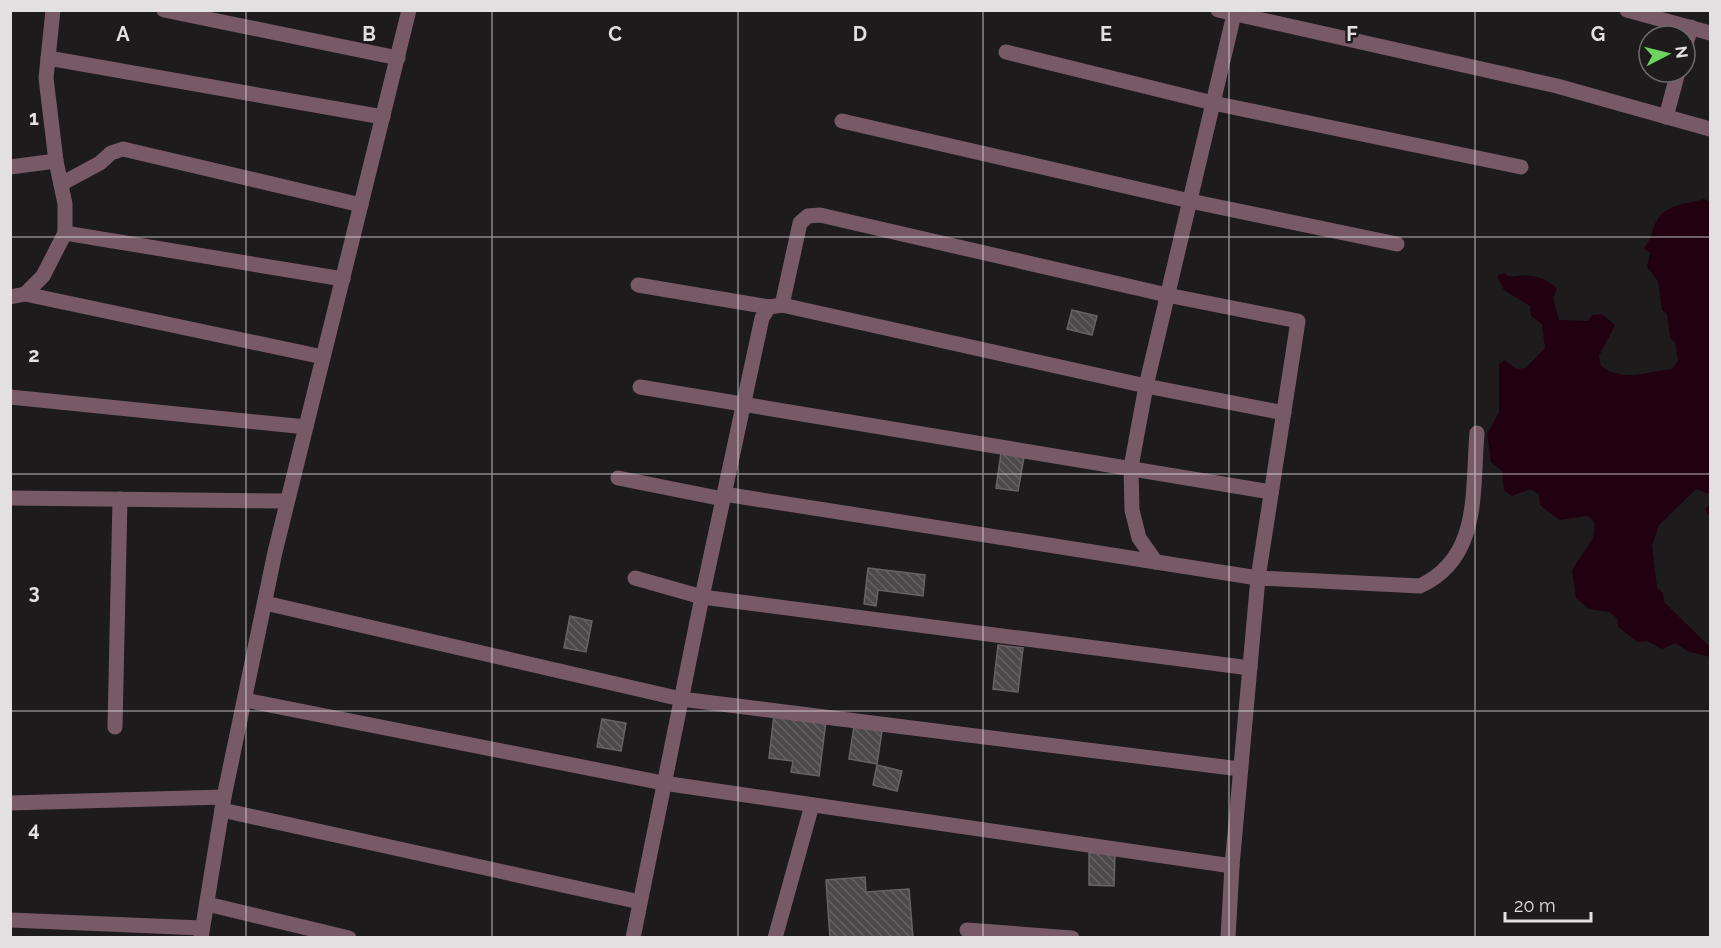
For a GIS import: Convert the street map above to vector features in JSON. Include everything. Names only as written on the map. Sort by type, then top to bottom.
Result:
[{"type":"street","points":[[18,296],[43,276],[65,233],[65,204],[56,161],[46,78],[52,10]]},
{"type":"street","points":[[164,10],[398,58]]},
{"type":"street","points":[[10,920],[202,933],[223,803],[287,501],[409,10]]},
{"type":"street","points":[[1218,10],[1557,86],[1710,129]]},
{"type":"street","points":[[1627,10],[1680,24]]},
{"type":"street","points":[[1156,562],[1139,538],[1132,510],[1131,467],[1146,386],[1235,13]]},
{"type":"street","points":[[1006,52],[1213,104],[1521,167]]},
{"type":"street","points":[[48,58],[383,117]]},
{"type":"street","points":[[1666,117],[1675,84]]},
{"type":"street","points":[[842,121],[1190,201],[1397,244]]},
{"type":"street","points":[[61,184],[100,163],[111,153],[123,149],[361,205]]},
{"type":"street","points":[[10,167],[56,161]]},
{"type":"street","points":[[633,938],[663,783],[762,318],[776,306],[800,223],[808,216],[820,215],[1167,295],[1298,321],[1258,578],[1240,769],[1228,938]]},
{"type":"street","points":[[65,233],[343,279]]},
{"type":"street","points":[[638,285],[776,306],[1146,386],[1284,413]]},
{"type":"street","points":[[18,296],[323,357]]},
{"type":"street","points":[[640,387],[1271,492]]},
{"type":"street","points":[[10,397],[306,427]]},
{"type":"street","points":[[618,478],[1258,578],[1420,586],[1435,579],[1457,557],[1468,534],[1477,434]]},
{"type":"street","points":[[10,498],[287,501]]},
{"type":"street","points":[[115,727],[120,499]]},
{"type":"street","points":[[635,578],[702,597],[1250,668]]},
{"type":"street","points":[[265,603],[681,699],[1240,769]]},
{"type":"street","points":[[245,700],[663,783],[1232,866]]},
{"type":"street","points":[[10,803],[223,803],[640,902]]},
{"type":"street","points":[[775,938],[812,805]]},
{"type":"street","points":[[207,904],[350,938]]},
{"type":"street","points":[[967,930],[1072,938]]},
{"type":"shaded area","points":[[1704,199],[1710,202],[1710,504],[1709,494],[1696,489],[1659,525],[1652,545],[1657,588],[1663,593],[1664,602],[1710,647],[1710,657],[1687,651],[1676,643],[1662,649],[1647,641],[1637,642],[1618,627],[1617,618],[1609,612],[1589,609],[1576,598],[1572,570],[1593,538],[1595,523],[1588,516],[1559,520],[1540,505],[1539,495],[1531,489],[1512,496],[1504,490],[1502,471],[1491,462],[1487,434],[1499,412],[1499,364],[1505,360],[1516,369],[1526,368],[1545,348],[1542,324],[1531,316],[1530,306],[1504,290],[1497,276],[1504,273],[1510,277],[1540,278],[1557,288],[1553,298],[1559,320],[1588,321],[1592,315],[1602,314],[1615,325],[1599,356],[1601,366],[1609,371],[1635,375],[1672,369],[1678,361],[1675,342],[1670,338],[1667,314],[1662,310],[1658,281],[1647,267],[1650,253],[1644,248],[1660,216],[1671,208]]},
{"type":"shaded area","points":[[1710,504],[1710,517],[1705,509]]},
{"type":"building","points":[[1072,310],[1097,316],[1092,335],[1067,329]]},
{"type":"building","points":[[1001,453],[1024,457],[1018,491],[996,488]]},
{"type":"building","points":[[868,568],[925,575],[923,596],[878,590],[876,606],[864,604]]},
{"type":"building","points":[[570,616],[592,621],[586,652],[564,648]]},
{"type":"building","points":[[998,645],[1023,648],[1018,692],[993,689]]},
{"type":"building","points":[[774,714],[826,721],[819,776],[791,772],[793,761],[769,758]]},
{"type":"building","points":[[602,719],[626,723],[621,751],[597,747]]},
{"type":"building","points":[[854,726],[882,731],[877,764],[849,759]]},
{"type":"building","points":[[877,765],[902,771],[897,791],[873,785]]},
{"type":"building","points":[[1089,853],[1115,853],[1114,886],[1089,885]]},
{"type":"building","points":[[865,877],[866,892],[909,889],[913,938],[830,938],[826,880]]}]
